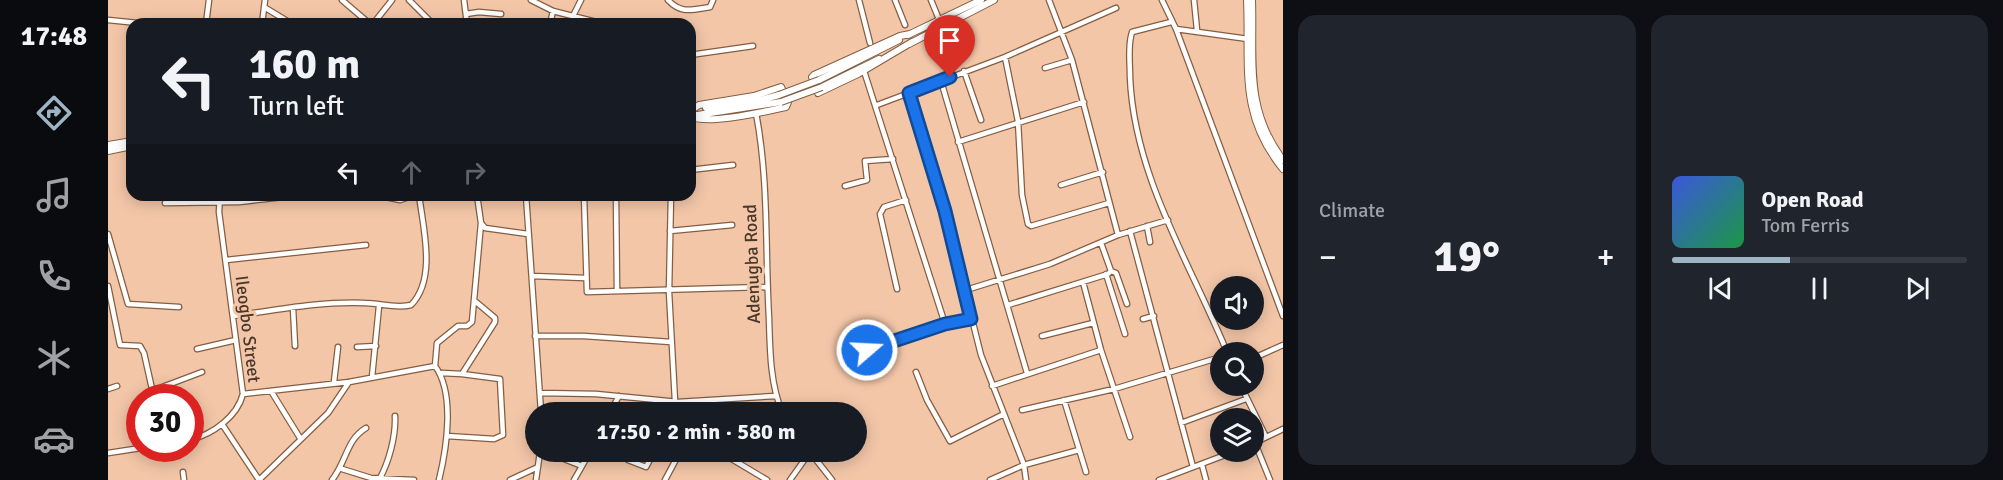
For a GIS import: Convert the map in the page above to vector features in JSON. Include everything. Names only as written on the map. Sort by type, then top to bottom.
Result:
[{"type":"street","points":[[207,18],[210,0]]},
{"type":"street","points":[[263,18],[265,0]]},
{"type":"street","points":[[342,0],[364,18]]},
{"type":"street","points":[[376,18],[392,0]]},
{"type":"street","points":[[409,0],[426,18]]},
{"type":"street","points":[[464,0],[466,18]]},
{"type":"street","points":[[531,0],[553,10],[581,18]]},
{"type":"street","points":[[573,16],[581,0]]},
{"type":"street","points":[[668,0],[685,11],[710,7],[713,0]]},
{"type":"street","points":[[860,0],[870,44]]},
{"type":"street","points":[[895,0],[905,25]]},
{"type":"street","points":[[931,0],[938,17]]},
{"type":"street","points":[[821,83],[910,34],[981,0]]},
{"type":"street","points":[[910,34],[900,36],[812,77],[820,94],[934,30],[994,0]]},
{"type":"street","points":[[1049,0],[1072,60],[1118,235]]},
{"type":"street","points":[[1162,0],[1176,29],[1283,316]]},
{"type":"street","points":[[1194,0],[1197,30]]},
{"type":"street","points":[[1247,0],[1249,100],[1252,116],[1263,142],[1283,169]]},
{"type":"street","points":[[1252,0],[1256,106],[1262,128],[1283,160]]},
{"type":"street","points":[[264,7],[282,18]]},
{"type":"street","points":[[877,105],[1005,57],[1116,8]]},
{"type":"street","points":[[551,18],[553,10]]},
{"type":"street","points":[[466,14],[479,12],[501,14]]},
{"type":"street","points":[[108,20],[126,22]]},
{"type":"street","points":[[1171,22],[1132,32],[1130,42],[1131,87],[1137,137],[1168,220],[1223,342]]},
{"type":"street","points":[[1176,29],[1197,30],[1248,39]]},
{"type":"street","points":[[934,30],[950,77]]},
{"type":"street","points":[[696,112],[780,98],[821,83],[912,42]]},
{"type":"street","points":[[696,54],[753,46]]},
{"type":"street","points":[[1005,57],[1018,121],[1022,195],[1030,225],[1109,203]]},
{"type":"street","points":[[1045,68],[1072,60]]},
{"type":"street","points":[[864,71],[877,105],[945,324]]},
{"type":"street","points":[[964,71],[981,120]]},
{"type":"street","points":[[940,81],[1027,373]]},
{"type":"street","points":[[696,108],[699,105],[783,88],[788,102],[786,107],[756,113],[702,120],[696,116]]},
{"type":"street","points":[[909,93],[945,211],[966,290],[971,319],[992,386],[1024,465],[1026,480]]},
{"type":"street","points":[[958,142],[1018,121],[1084,102]]},
{"type":"street","name":"Adenugba Road","points":[[756,113],[765,191],[767,286],[775,396],[778,402]]},
{"type":"street","points":[[108,145],[126,142]]},
{"type":"street","points":[[108,151],[126,147]]},
{"type":"street","points":[[845,186],[867,180],[865,161],[893,159]]},
{"type":"street","points":[[696,169],[733,165]]},
{"type":"street","points":[[1062,185],[1103,172]]},
{"type":"street","points":[[897,289],[880,214],[884,207],[906,200]]},
{"type":"street","points":[[165,203],[187,201]]},
{"type":"street","name":"Ileogbo Street","points":[[204,433],[222,424],[236,410],[243,394],[220,201]]},
{"type":"street","points":[[233,316],[293,308],[366,303],[379,306],[411,305],[420,293],[426,248],[418,201]]},
{"type":"street","points":[[439,480],[447,436],[442,373],[435,366],[437,343],[458,326],[470,325],[476,302],[481,224],[478,201]]},
{"type":"street","points":[[526,201],[541,402]]},
{"type":"street","points":[[584,201],[587,292],[617,290],[669,292],[767,286]]},
{"type":"street","points":[[616,201],[617,290]]},
{"type":"street","points":[[670,201],[669,292],[676,401]]},
{"type":"street","points":[[966,290],[1050,264],[1118,235],[1168,220]]},
{"type":"street","points":[[481,224],[486,229],[528,234]]},
{"type":"street","points":[[670,231],[732,225]]},
{"type":"street","points":[[1147,226],[1150,242]]},
{"type":"street","points":[[1130,231],[1193,467]]},
{"type":"street","points":[[108,234],[128,304],[179,308]]},
{"type":"street","points":[[1101,243],[1125,334]]},
{"type":"street","points":[[226,260],[366,245]]},
{"type":"street","points":[[1008,305],[1109,272],[1116,273],[1127,304]]},
{"type":"street","points":[[532,276],[585,278]]},
{"type":"street","points":[[1083,282],[1101,350],[1130,437]]},
{"type":"street","points":[[108,286],[120,345],[140,346],[152,384]]},
{"type":"street","points":[[462,374],[495,321],[495,318],[476,302]]},
{"type":"street","points":[[372,377],[379,306]]},
{"type":"street","points":[[293,308],[295,346]]},
{"type":"street","points":[[1143,319],[1154,316]]},
{"type":"street","points":[[867,350],[945,324],[971,319]]},
{"type":"street","points":[[108,326],[115,323]]},
{"type":"street","points":[[1042,336],[1093,323]]},
{"type":"street","points":[[535,336],[584,336],[671,342]]},
{"type":"street","points":[[197,348],[236,340]]},
{"type":"street","points":[[1264,354],[1283,345]]},
{"type":"street","points":[[357,347],[376,346]]},
{"type":"street","points":[[334,382],[338,347]]},
{"type":"street","points":[[992,386],[1101,350]]},
{"type":"street","points":[[1022,410],[1114,389],[1210,361]]},
{"type":"street","points":[[243,394],[349,382],[435,366]]},
{"type":"street","points":[[165,384],[202,372]]},
{"type":"street","points":[[916,372],[927,400],[950,441],[1004,414]]},
{"type":"street","points":[[442,373],[500,379],[503,435],[494,439],[447,436]]},
{"type":"street","points":[[222,424],[259,480],[328,413],[349,382]]},
{"type":"street","points":[[108,389],[117,386]]},
{"type":"street","points":[[271,391],[300,438]]},
{"type":"street","points":[[541,393],[676,401],[775,396]]},
{"type":"street","points":[[616,402],[619,396]]},
{"type":"street","points":[[1245,396],[1266,437],[1283,429]]},
{"type":"street","points":[[1181,423],[1246,399]]},
{"type":"street","points":[[1064,400],[1086,472]]},
{"type":"street","points":[[379,479],[390,447],[395,416]]},
{"type":"street","points":[[333,480],[342,469],[355,435],[366,428]]},
{"type":"street","points":[[108,453],[126,450]]},
{"type":"street","points":[[990,480],[1024,465],[1079,450]]},
{"type":"street","points":[[536,480],[539,462]]},
{"type":"street","points":[[572,462],[582,466]]},
{"type":"street","points":[[574,480],[584,462]]},
{"type":"street","points":[[633,462],[646,467],[649,462]]},
{"type":"street","points":[[665,480],[675,462]]},
{"type":"street","points":[[737,462],[767,480]]},
{"type":"street","points":[[790,480],[803,462]]},
{"type":"street","points":[[818,462],[832,480]]},
{"type":"street","points":[[1159,480],[1210,462]]},
{"type":"street","points":[[1262,462],[1270,480]]},
{"type":"street","points":[[1202,465],[1206,480]]},
{"type":"street","points":[[510,480],[538,467]]},
{"type":"street","points":[[342,469],[379,479],[414,480]]},
{"type":"street","points":[[183,472],[184,480]]},
{"type":"route","points":[[867,350],[945,324],[971,319],[966,290],[945,211],[909,93],[950,77]]}]
